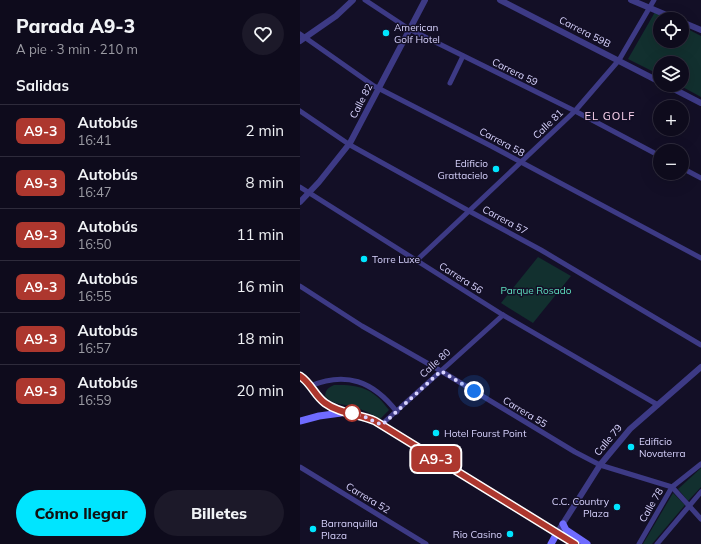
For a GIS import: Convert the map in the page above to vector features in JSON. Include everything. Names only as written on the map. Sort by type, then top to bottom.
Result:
[{"type":"main road","points":[[300,376],[318,397],[337,410],[365,417],[382,425],[575,544]]},
{"type":"main road","points":[[300,421],[345,412]]},
{"type":"main road","points":[[563,524],[566,530],[587,544]]},
{"type":"main road","name":"Calle 79","points":[[551,544],[557,533]]},
{"type":"street","points":[[302,38],[336,16],[353,0]]},
{"type":"street","name":"Carrera 59","points":[[365,0],[409,30],[575,111],[653,152]]},
{"type":"street","name":"Calle 82","points":[[300,202],[349,144],[425,0]]},
{"type":"street","name":"Carrera 59B","points":[[500,0],[653,78]]},
{"type":"street","points":[[631,0],[659,12]]},
{"type":"street","name":"Calle 81","points":[[416,261],[575,111],[619,60],[654,0]]},
{"type":"street","points":[[689,25],[701,30]]},
{"type":"street","name":"Carrera 58","points":[[302,38],[379,88],[701,258]]},
{"type":"street","points":[[450,83],[463,56]]},
{"type":"street","points":[[680,92],[701,103]]},
{"type":"street","name":"Carrera 57","points":[[300,111],[349,144],[541,250],[701,345]]},
{"type":"street","points":[[689,172],[701,178]]},
{"type":"street","name":"Carrera 56","points":[[300,187],[503,315],[658,405]]},
{"type":"street","name":"Carrera 55","points":[[300,286],[362,326],[441,371],[575,452],[600,465],[672,487]]},
{"type":"street","name":"Calle 80","points":[[382,425],[503,315]]},
{"type":"street","name":"Calle 79","points":[[557,533],[600,465],[630,429],[701,367]]},
{"type":"street","points":[[310,386],[331,380],[350,379],[376,390],[384,396],[396,412]]},
{"type":"street","name":"Calle 78","points":[[639,544],[672,487],[701,464]]},
{"type":"street","name":"Carrera 52","points":[[300,467],[426,544]]},
{"type":"street","points":[[672,487],[701,519]]},
{"type":"street","points":[[657,544],[701,492]]},
{"type":"green space","points":[[653,15],[653,48],[689,48],[689,30],[701,36],[701,97],[689,90],[689,56],[653,56],[653,72],[628,59]]},
{"type":"green space","name":"Parque Rosado","points":[[538,257],[571,276],[533,323],[501,303]]},
{"type":"green space","points":[[334,385],[366,389],[378,397],[389,410],[380,419],[361,409],[331,401],[325,396],[325,394],[330,387]]},
{"type":"green space","points":[[701,468],[701,487],[688,501],[678,489]]},
{"type":"green space","points":[[673,493],[685,505],[652,544],[643,544]]},
{"type":"bus line","name":"A9-3","points":[[300,376],[318,397],[330,407],[375,421],[575,544]]},
{"type":"place","name":"American Golf Hotel","points":[[386,33]]},
{"type":"place","name":"Edificio Grattacielo","points":[[496,169]]},
{"type":"place","name":"Torre Luxe","points":[[364,259]]},
{"type":"place","name":"Hotel Fourst Point","points":[[436,433]]},
{"type":"place","name":"Edificio Novaterra","points":[[631,447]]},
{"type":"place","name":"C.C. Country Plaza","points":[[617,507]]},
{"type":"place","name":"Barranquilla Plaza","points":[[313,529]]},
{"type":"place","name":"Rio Casino","points":[[510,534]]},
{"type":"district","name":"EL GOLF","points":[[610,116]]},
{"type":"route","points":[[352,413],[382,425],[441,371],[474,391]]}]
